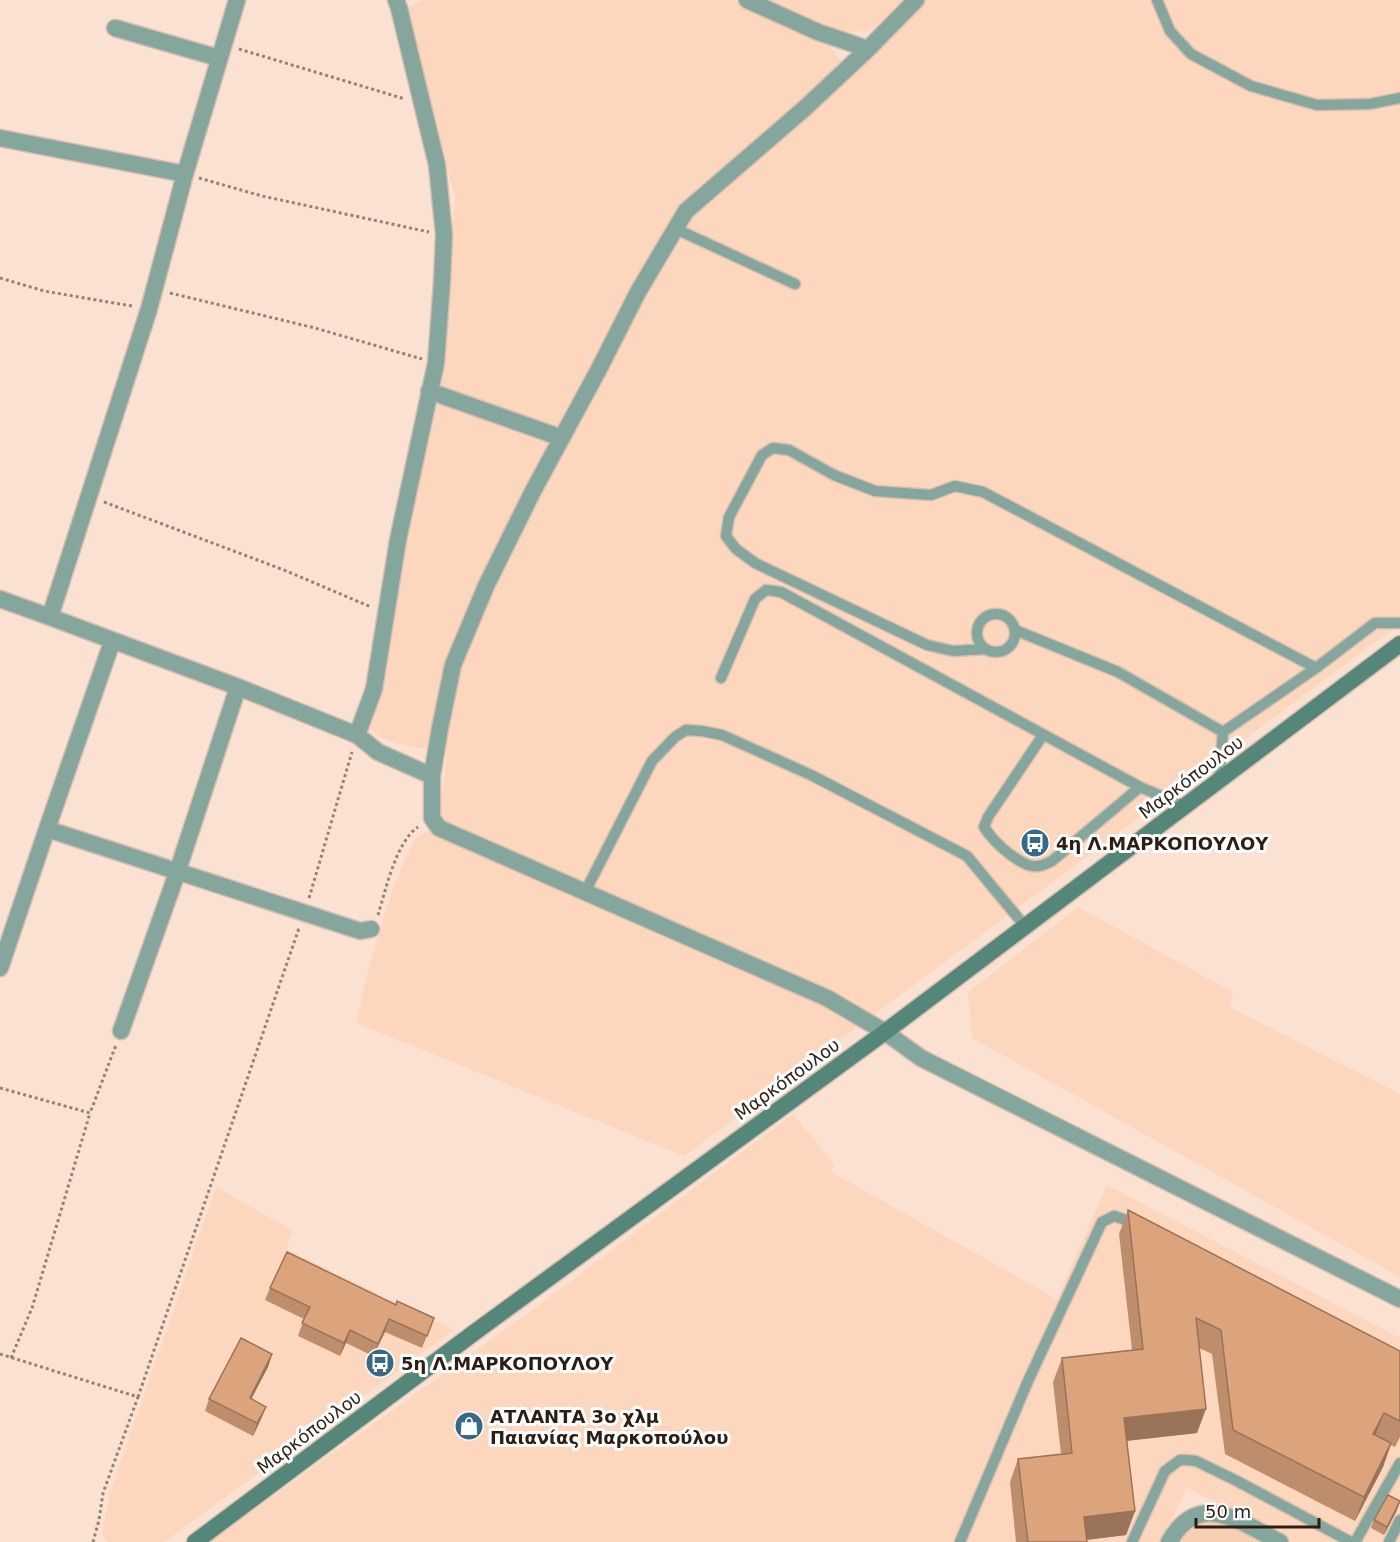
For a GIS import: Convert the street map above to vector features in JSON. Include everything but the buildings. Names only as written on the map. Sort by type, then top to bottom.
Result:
[{"type":"main road","name":"Μαρκόπουλου","points":[[195,1542],[471,1335],[885,1032],[1024,925],[1400,644]]},
{"type":"street","points":[[50,617],[149,309],[237,0]]},
{"type":"street","points":[[357,735],[374,689],[398,540],[435,363],[444,236],[436,165],[398,4],[415,0]]},
{"type":"street","points":[[747,0],[818,32],[868,49]]},
{"type":"street","points":[[916,0],[868,49],[796,116],[686,211],[638,292],[533,491],[486,586],[453,665],[432,776],[432,818],[439,828],[827,998],[885,1032],[921,1058],[1400,1299]]},
{"type":"street","points":[[115,28],[222,51]]},
{"type":"street","points":[[0,138],[186,174]]},
{"type":"street","points":[[429,391],[562,438]]},
{"type":"street","points":[[0,598],[112,642],[238,687],[357,735],[378,752],[432,776]]},
{"type":"street","points":[[0,968],[112,642]]},
{"type":"street","points":[[121,1031],[177,873],[238,687]]},
{"type":"street","points":[[47,829],[360,931],[371,929]]},
{"type":"street","points":[[1169,1542],[1180,1524],[1207,1512],[1216,1512],[1231,1517],[1280,1542]]},
{"type":"lane","points":[[1159,0],[1170,31],[1191,54],[1251,86],[1317,105],[1370,104],[1400,98]]},
{"type":"lane","points":[[676,229],[795,284]]},
{"type":"lane","points":[[986,649],[978,639],[977,633],[981,621],[986,616],[998,613],[1004,615],[1013,624],[1015,630],[1013,642],[1009,647],[998,652],[986,649],[953,651],[927,645],[755,563],[736,549],[726,536],[729,517],[762,455],[773,448],[789,450],[834,475],[875,491],[931,495],[955,486],[983,492],[1316,668]]},
{"type":"lane","points":[[721,678],[755,599],[766,590],[782,592],[1140,787],[1185,806]]},
{"type":"lane","points":[[1223,732],[1316,668],[1375,623],[1400,623]]},
{"type":"lane","points":[[1015,630],[1118,672],[1223,732]]},
{"type":"lane","points":[[585,892],[652,761],[675,737],[686,730],[702,731],[722,735],[811,776],[967,856],[1024,925]]},
{"type":"lane","points":[[1219,780],[1223,732]]},
{"type":"lane","points":[[1043,735],[984,826],[990,836],[1008,852],[1028,865],[1041,866],[1052,861],[1140,787]]},
{"type":"lane","points":[[960,1542],[1028,1381],[1102,1222],[1114,1216],[1144,1227]]},
{"type":"lane","points":[[1132,1542],[1165,1471],[1180,1460],[1196,1461],[1353,1542],[1400,1463]]},
{"type":"lane","points":[[1389,1542],[1400,1521]]},
{"type":"path","points":[[222,51],[421,104]]},
{"type":"path","points":[[186,174],[262,196],[444,236]]},
{"type":"path","points":[[0,278],[44,291],[149,309]]},
{"type":"path","points":[[154,289],[315,328],[435,363]]},
{"type":"path","points":[[88,496],[284,570],[387,614]]},
{"type":"path","points":[[93,1542],[103,1492],[138,1397],[304,913],[357,735]]},
{"type":"path","points":[[371,929],[396,860],[412,831],[432,818]]},
{"type":"path","points":[[11,1358],[32,1308],[90,1113],[121,1031]]},
{"type":"path","points":[[0,1088],[90,1113]]},
{"type":"path","points":[[0,1354],[138,1397]]},
{"type":"shaded area","points":[[422,0],[737,0],[824,39],[841,61],[816,85],[832,93],[897,29],[884,19],[867,31],[843,32],[769,0],[1400,0],[1400,624],[684,1156],[356,1023],[370,963],[393,888],[413,841],[429,830],[443,790],[447,753],[399,744],[384,739],[366,727],[383,686],[441,359],[455,197],[405,9]]},
{"type":"shaded area","points":[[1078,907],[1233,992],[1230,1007],[1400,1094],[1400,1277],[972,1038],[968,992]]},
{"type":"shaded area","points":[[793,1114],[835,1165],[831,1172],[1057,1299],[1107,1185],[1400,1338],[1400,1542],[1293,1542],[1187,1488],[1162,1542],[209,1542],[531,1311]]},
{"type":"shaded area","points":[[216,1187],[293,1231],[286,1249],[454,1330],[164,1542],[108,1542],[102,1534],[110,1493]]},
{"type":"shaded area","points":[[1216,1517],[1264,1542],[1173,1542],[1180,1531]]},
{"type":"place","name":"4η Λ.ΜΑΡΚΟΠΟΥΛΟΥ","points":[[1035,843]]},
{"type":"place","name":"5η Λ.ΜΑΡΚΟΠΟΥΛΟΥ","points":[[380,1363]]},
{"type":"place","name":"ΑΤΛΑΝΤΑ 3ο χλμ Παιανίας Μαρκοπούλου","points":[[469,1426]]}]
